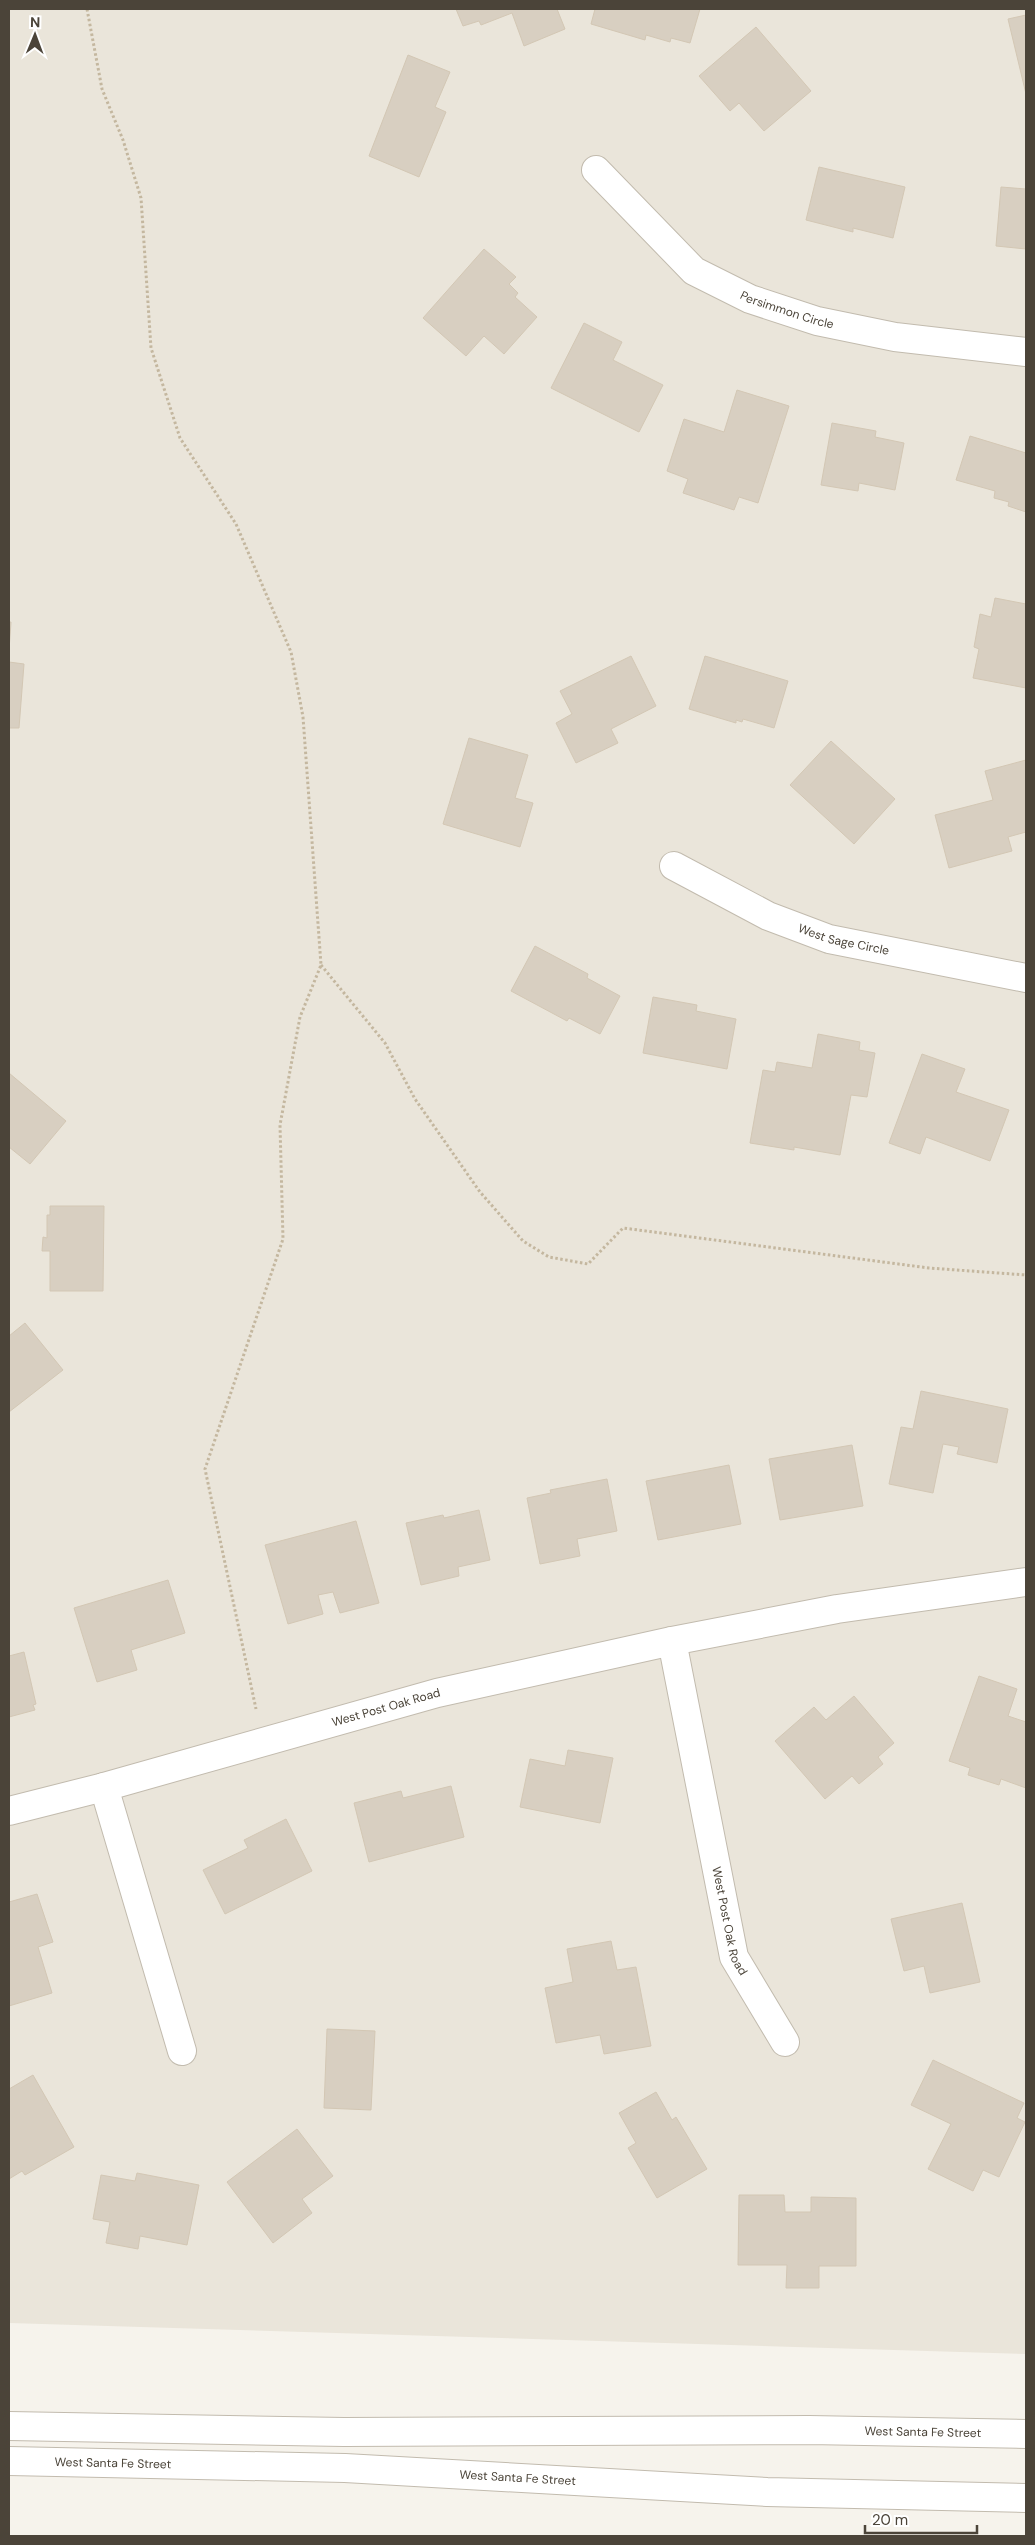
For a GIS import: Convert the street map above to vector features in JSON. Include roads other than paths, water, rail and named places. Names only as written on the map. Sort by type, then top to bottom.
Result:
[{"type":"street","name":"Persimmon Circle","points":[[596,170],[694,271],[750,298],[817,321],[885,335],[1026,352]]},
{"type":"street","name":"West Sage Circle","points":[[674,866],[768,916],[829,939],[1026,978]]},
{"type":"street","name":"West Post Oak Road","points":[[9,1811],[104,1787],[438,1692],[672,1641],[837,1609],[1026,1582]]},
{"type":"street","name":"West Post Oak Road","points":[[672,1641],[734,1957],[785,2042]]},
{"type":"street","points":[[104,1787],[182,2051]]},
{"type":"street","name":"West Santa Fe Street","points":[[9,2426],[344,2432],[808,2430],[1026,2434]]},
{"type":"street","name":"West Santa Fe Street","points":[[9,2461],[345,2468],[766,2492],[1026,2498]]}]
